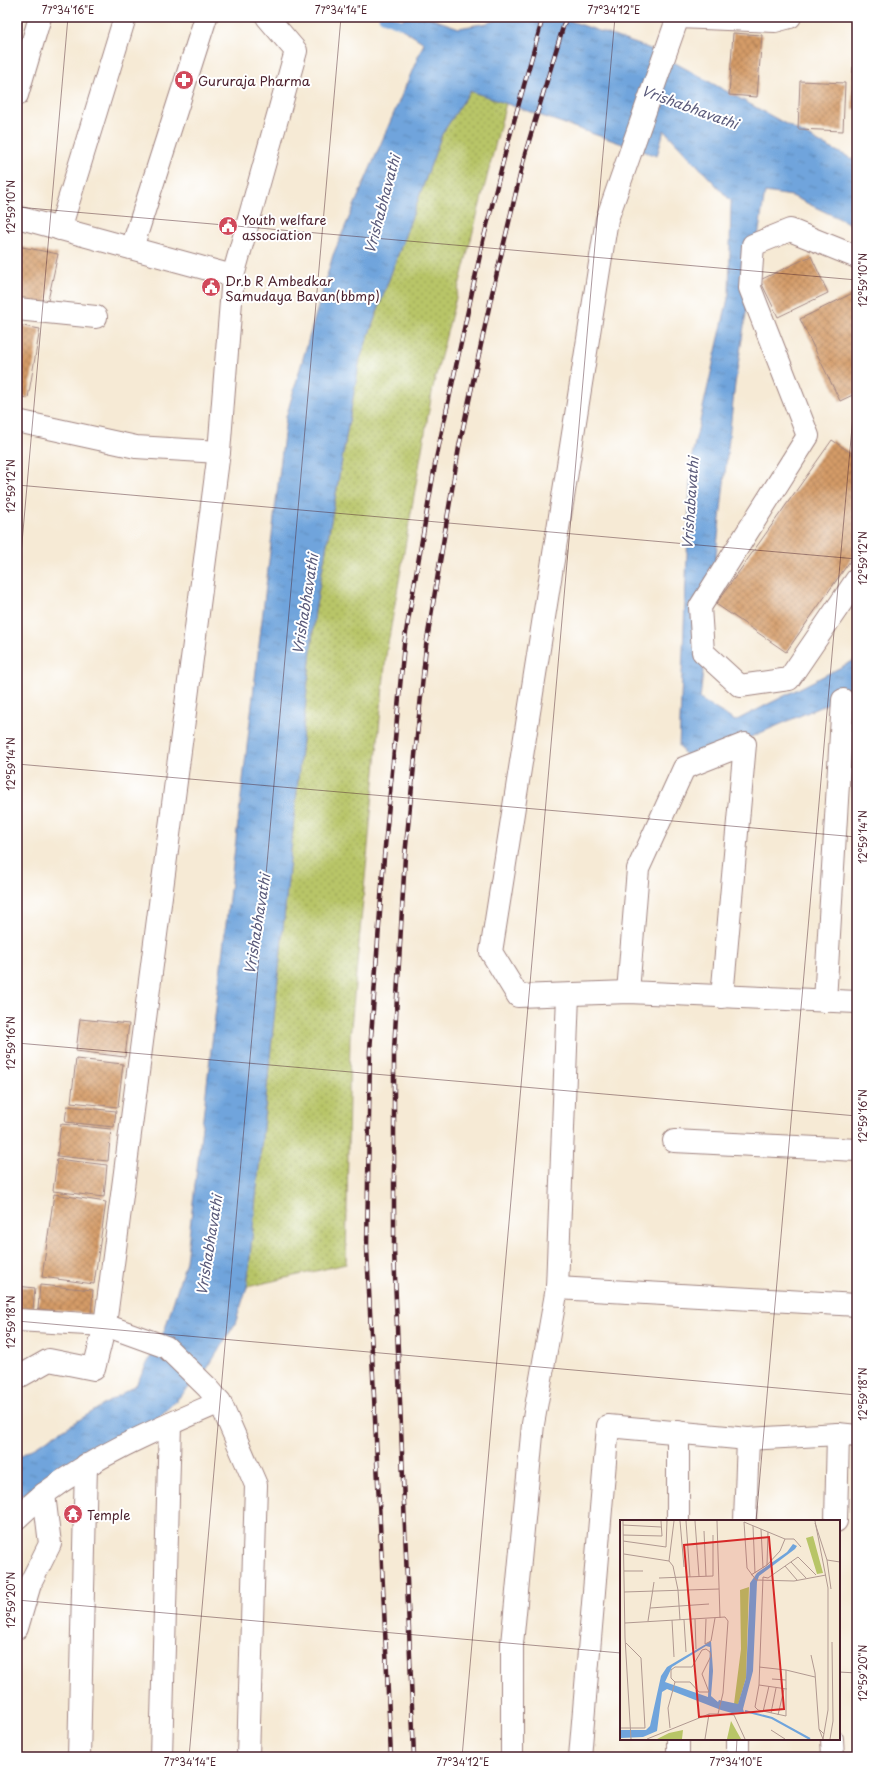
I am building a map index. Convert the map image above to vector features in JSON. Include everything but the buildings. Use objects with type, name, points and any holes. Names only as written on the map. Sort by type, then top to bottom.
[{"type":"street","points":[[17,95],[40,17]]},
{"type":"street","points":[[60,229],[125,17]]},
{"type":"street","points":[[132,248],[206,17]]},
{"type":"street","points":[[17,1378],[49,1360],[94,1368],[105,1325],[219,452],[233,276],[296,51],[267,17]]},
{"type":"street","points":[[780,18],[678,17],[607,218],[491,952],[518,996],[628,992],[857,1002]]},
{"type":"street","points":[[17,217],[233,276]]},
{"type":"street","points":[[857,257],[790,230],[753,245],[750,288],[808,436],[700,607],[703,652],[740,686],[789,679],[857,579]]},
{"type":"street","points":[[17,309],[96,317]]},
{"type":"street","points":[[17,421],[136,447],[219,452]]},
{"type":"street","points":[[825,1001],[843,700]]},
{"type":"street","points":[[628,992],[638,869],[684,768],[745,744],[722,997]]},
{"type":"street","points":[[512,1757],[512,1644],[533,1424],[557,1288],[568,995]]},
{"type":"street","points":[[674,1141],[857,1150]]},
{"type":"street","points":[[557,1288],[857,1305]]},
{"type":"street","points":[[17,1320],[105,1325],[166,1347],[214,1395],[256,1484],[248,1757]]},
{"type":"street","points":[[17,1518],[44,1494],[86,1465],[170,1424],[214,1395]]},
{"type":"street","points":[[161,1757],[170,1424]]},
{"type":"street","points":[[580,1757],[608,1426],[748,1439],[848,1435],[836,1520]]},
{"type":"street","points":[[678,1432],[678,1520]]},
{"type":"street","points":[[745,1520],[748,1439]]},
{"type":"street","points":[[78,1757],[86,1465]]},
{"type":"street","points":[[17,1628],[30,1584],[50,1544],[44,1494]]},
{"type":"street","points":[[678,1740],[678,1757]]},
{"type":"street","points":[[738,1740],[738,1757]]},
{"type":"street","points":[[832,1740],[833,1757]]},
{"type":"green space","points":[[470,91],[506,103],[433,387],[386,655],[350,1038],[346,1264],[247,1287],[315,611],[360,359],[442,134]]},
{"type":"water","points":[[404,17],[427,17],[459,28],[487,23],[505,17],[559,17],[648,48],[824,145],[857,161],[857,227],[792,196],[765,192],[735,384],[700,699],[735,721],[857,659],[857,691],[691,763],[679,746],[691,460],[729,294],[731,201],[664,130],[657,156],[470,91],[442,134],[360,359],[315,611],[247,1287],[235,1324],[205,1372],[159,1417],[17,1498],[17,1458],[136,1385],[165,1329],[186,1261],[286,417],[333,255],[424,43],[399,27]]},
{"type":"waterway","points":[[383,17],[412,28]]},
{"type":"railway","points":[[391,1757],[367,1248],[370,1051],[384,857],[404,644],[436,459],[483,241],[506,150],[543,17]]},
{"type":"railway","points":[[414,1757],[394,1250],[394,1051],[405,856],[426,646],[459,447],[491,298],[525,154],[566,17]]},
{"type":"place","name":"Gururaja Pharma","points":[[184,80]]},
{"type":"place","name":"Youth welfare association","points":[[228,226]]},
{"type":"place","name":"Dr.b R Ambedkar Samudaya Bavan(bbmp)","points":[[211,287]]},
{"type":"place","name":"Temple","points":[[73,1514]]},
{"type":"water label","name":"Vrishabhavathi","points":[[690,107]]},
{"type":"water label","name":"Vrishabhavathi","points":[[382,204]]},
{"type":"water label","name":"Vrishabavathi","points":[[690,503]]},
{"type":"water label","name":"Vrishabhavathi","points":[[305,604]]},
{"type":"water label","name":"Vrishabhavathi","points":[[257,924]]},
{"type":"water label","name":"Vrishabhavathi","points":[[209,1245]]}]
